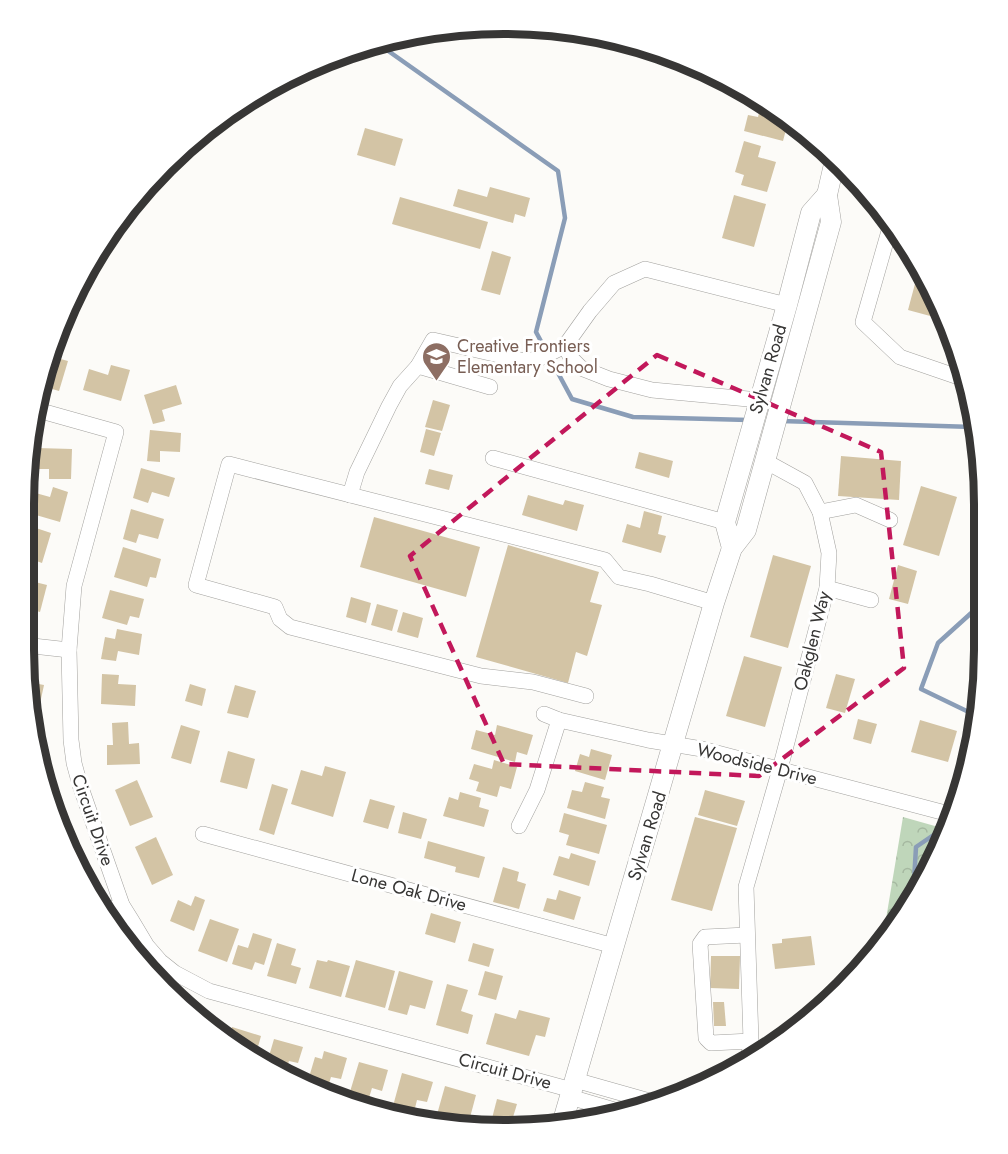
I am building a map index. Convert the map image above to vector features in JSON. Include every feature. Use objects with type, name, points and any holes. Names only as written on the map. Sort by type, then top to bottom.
[{"type":"main road","name":"Sylvan Road","points":[[565,1115],[714,603],[732,548],[746,530],[831,222],[827,195],[833,169]]},
{"type":"main road","name":"Sylvan Road","points":[[725,522],[811,213],[827,195]]},
{"type":"main road","points":[[725,522],[732,548]]},
{"type":"street","points":[[888,235],[863,322],[900,357],[956,376]]},
{"type":"street","points":[[350,495],[357,472],[389,406],[400,386],[418,366],[433,339],[525,361],[539,358],[561,348],[614,282],[645,269],[787,305]]},
{"type":"street","points":[[561,348],[580,368],[609,379],[652,390],[757,405]]},
{"type":"street","points":[[418,366],[490,387]]},
{"type":"street","name":"Circuit Drive","points":[[44,412],[116,432],[74,586],[69,650],[71,740],[80,785],[122,905],[147,946],[175,973],[209,991],[573,1089]]},
{"type":"street","points":[[493,458],[725,522]]},
{"type":"street","name":"Oakglen Way","points":[[751,1041],[746,887],[780,769],[826,588],[830,553],[820,512],[805,483],[765,460]]},
{"type":"street","points":[[586,696],[533,682],[481,676],[290,627],[280,619],[274,607],[196,585],[229,464],[605,560],[619,578],[650,584],[714,603]]},
{"type":"street","points":[[820,512],[856,505],[890,520]]},
{"type":"street","points":[[826,588],[871,600]]},
{"type":"street","points":[[34,646],[69,650]]},
{"type":"street","name":"Woodside Drive","points":[[544,714],[559,720],[647,740],[702,749],[945,813]]},
{"type":"street","points":[[519,826],[537,790],[559,720]]},
{"type":"street","name":"Lone Oak Drive","points":[[203,834],[615,946]]},
{"type":"street","points":[[112,909],[122,905]]},
{"type":"street","points":[[747,935],[705,937],[700,944],[706,1038],[711,1043],[751,1041],[750,1050]]},
{"type":"street","points":[[573,1089],[638,1100]]},
{"type":"street","points":[[573,1089],[611,1107]]},
{"type":"highlighted area","points":[[657,355],[881,452],[904,668],[759,776],[504,764],[410,556]]},
{"type":"green space","points":[[903,817],[939,827],[911,885],[885,923]]},
{"type":"building","points":[[760,110],[786,129],[783,141],[744,131],[748,115],[758,117]]},
{"type":"building","points":[[365,128],[403,139],[395,166],[357,155]]},
{"type":"building","points":[[744,141],[761,146],[758,157],[776,162],[767,192],[741,185],[744,175],[735,172]]},
{"type":"building","points":[[490,187],[530,198],[525,217],[515,214],[513,223],[453,206],[458,189],[487,197]]},
{"type":"building","points":[[734,195],[766,204],[754,247],[722,238]]},
{"type":"building","points":[[400,197],[488,222],[480,249],[392,224]]},
{"type":"building","points":[[492,251],[511,257],[500,295],[481,290]]},
{"type":"building","points":[[916,279],[935,317],[908,310]]},
{"type":"building","points":[[57,358],[68,361],[59,391],[49,388]]},
{"type":"building","points":[[111,365],[130,370],[121,401],[83,390],[89,369],[108,375]]},
{"type":"building","points":[[176,385],[182,404],[162,410],[165,421],[153,424],[144,395]]},
{"type":"building","points":[[433,400],[450,405],[442,431],[425,427]]},
{"type":"building","points":[[426,429],[441,433],[434,456],[420,452]]},
{"type":"building","points":[[150,430],[181,433],[180,452],[160,451],[160,462],[147,461]]},
{"type":"building","points":[[38,448],[72,449],[71,479],[49,479],[49,469],[37,469]]},
{"type":"building","points":[[639,452],[673,461],[669,478],[635,468]]},
{"type":"building","points":[[841,456],[901,461],[899,500],[838,496]]},
{"type":"building","points":[[141,468],[175,478],[169,497],[152,492],[148,503],[133,498]]},
{"type":"building","points":[[429,469],[453,475],[449,490],[425,484]]},
{"type":"building","points":[[921,486],[957,497],[939,556],[903,545]]},
{"type":"building","points":[[53,487],[68,492],[60,522],[34,514],[35,493],[50,497]]},
{"type":"building","points":[[528,495],[563,505],[565,500],[584,505],[577,531],[522,515]]},
{"type":"building","points":[[131,509],[164,519],[158,539],[139,534],[136,543],[123,539]]},
{"type":"building","points":[[644,511],[662,516],[658,534],[666,536],[661,553],[622,542],[627,524],[640,528]]},
{"type":"building","points":[[374,517],[480,547],[466,597],[360,567]]},
{"type":"building","points":[[36,528],[51,533],[42,563],[34,560]]},
{"type":"building","points":[[508,545],[599,572],[590,602],[602,605],[587,656],[576,652],[568,683],[476,657]]},
{"type":"building","points":[[123,547],[161,559],[156,578],[150,577],[147,587],[114,577]]},
{"type":"building","points":[[773,555],[811,566],[788,648],[750,637]]},
{"type":"building","points":[[898,565],[917,571],[908,604],[889,599]]},
{"type":"building","points":[[34,582],[47,585],[40,612],[34,610]]},
{"type":"building","points":[[110,590],[144,599],[139,618],[130,616],[127,625],[102,618]]},
{"type":"building","points":[[351,597],[371,603],[366,623],[346,617]]},
{"type":"building","points":[[377,604],[398,610],[392,631],[371,625]]},
{"type":"building","points":[[403,612],[423,618],[418,638],[397,632]]},
{"type":"building","points":[[117,629],[142,634],[139,655],[118,651],[116,661],[101,659],[105,637],[115,639]]},
{"type":"building","points":[[744,656],[782,667],[765,727],[726,716]]},
{"type":"building","points":[[102,674],[119,675],[118,684],[136,685],[135,706],[101,704]]},
{"type":"building","points":[[836,674],[855,679],[845,713],[826,708]]},
{"type":"building","points":[[36,684],[44,685],[39,708]]},
{"type":"building","points":[[190,684],[206,689],[202,706],[185,701]]},
{"type":"building","points":[[235,685],[256,691],[248,718],[227,713]]},
{"type":"building","points":[[858,719],[877,724],[871,744],[853,739]]},
{"type":"building","points":[[920,720],[957,731],[948,762],[911,752]]},
{"type":"building","points":[[128,722],[129,744],[139,743],[140,764],[107,765],[107,745],[113,745],[112,723]]},
{"type":"building","points":[[181,725],[200,731],[191,764],[171,758]]},
{"type":"building","points":[[497,725],[533,735],[527,755],[517,752],[515,762],[471,749],[476,730],[495,735]]},
{"type":"building","points":[[591,749],[612,755],[605,780],[575,771],[580,754],[589,757]]},
{"type":"building","points":[[228,751],[255,759],[247,789],[220,782]]},
{"type":"building","points":[[494,760],[517,767],[511,789],[500,786],[497,797],[476,791],[479,782],[469,779],[474,764],[492,769]]},
{"type":"building","points":[[325,766],[346,772],[333,817],[291,804],[301,770],[322,776]]},
{"type":"building","points":[[137,780],[153,817],[130,826],[115,790]]},
{"type":"building","points":[[585,782],[604,787],[601,797],[610,799],[605,819],[567,808],[572,790],[582,792]]},
{"type":"building","points":[[272,784],[288,789],[274,835],[259,830]]},
{"type":"building","points":[[705,790],[745,801],[737,826],[698,815]]},
{"type":"building","points":[[460,792],[481,798],[479,807],[489,810],[484,827],[443,816],[449,797],[458,800]]},
{"type":"building","points":[[370,799],[395,806],[388,829],[363,822]]},
{"type":"building","points":[[403,812],[427,819],[421,839],[398,833]]},
{"type":"building","points":[[564,813],[607,825],[599,854],[566,845],[569,835],[559,832]]},
{"type":"building","points":[[695,817],[737,828],[712,911],[671,900]]},
{"type":"building","points":[[156,837],[173,875],[152,885],[135,847]]},
{"type":"building","points":[[428,841],[485,857],[479,878],[455,872],[456,867],[424,858]]},
{"type":"building","points":[[571,853],[596,861],[589,886],[553,875],[559,856],[569,859]]},
{"type":"building","points":[[503,867],[519,872],[517,881],[526,884],[519,909],[493,902]]},
{"type":"building","points":[[559,890],[581,897],[574,920],[543,911],[547,898],[556,900]]},
{"type":"building","points":[[195,896],[205,900],[194,931],[170,921],[178,900],[191,906]]},
{"type":"building","points":[[431,913],[461,922],[455,943],[425,934]]},
{"type":"building","points":[[210,919],[239,929],[227,962],[198,951]]},
{"type":"building","points":[[253,933],[272,939],[264,965],[255,962],[252,970],[232,964],[238,945],[248,948]]},
{"type":"building","points":[[811,936],[815,965],[775,969],[772,944],[782,943],[782,939]]},
{"type":"building","points":[[277,943],[296,949],[291,965],[301,968],[296,984],[267,976]]},
{"type":"building","points":[[473,943],[494,949],[489,967],[468,961]]},
{"type":"building","points":[[711,956],[740,956],[739,989],[710,988]]},
{"type":"building","points":[[317,960],[327,962],[328,960],[350,966],[341,997],[309,988]]},
{"type":"building","points":[[356,960],[395,971],[385,1008],[345,997]]},
{"type":"building","points":[[399,971],[433,981],[425,1009],[410,1005],[407,1015],[388,1010]]},
{"type":"building","points":[[485,971],[503,976],[496,1000],[478,995]]},
{"type":"building","points":[[447,984],[468,990],[461,1011],[473,1015],[468,1034],[436,1025]]},
{"type":"building","points":[[713,1002],[724,1002],[726,1026],[714,1026]]},
{"type":"building","points":[[519,1010],[550,1018],[545,1037],[536,1035],[529,1056],[486,1044],[495,1013],[516,1019]]},
{"type":"building","points":[[232,1027],[261,1036],[257,1049],[243,1040],[231,1031]]},
{"type":"building","points":[[274,1039],[303,1047],[298,1063],[289,1061],[287,1066],[269,1057]]},
{"type":"building","points":[[324,1051],[347,1058],[341,1079],[331,1077],[328,1086],[309,1077],[315,1057],[322,1059]]},
{"type":"building","points":[[359,1062],[388,1070],[382,1091],[372,1088],[368,1100],[349,1094]]},
{"type":"building","points":[[402,1073],[433,1082],[427,1102],[417,1100],[414,1110],[393,1106]]},
{"type":"building","points":[[445,1086],[476,1095],[470,1118],[437,1114]]},
{"type":"building","points":[[497,1099],[517,1104],[512,1119],[492,1119]]},
{"type":"waterway","points":[[386,49],[558,171],[565,218],[536,332],[572,399],[633,417],[749,420]]},
{"type":"waterway","points":[[781,421],[966,427]]},
{"type":"waterway","points":[[969,712],[921,689],[938,643],[974,611]]},
{"type":"waterway","points":[[914,879],[916,847],[937,833]]},
{"type":"place","name":"Creative Frontiers Elementary School","points":[[436,382]]}]
